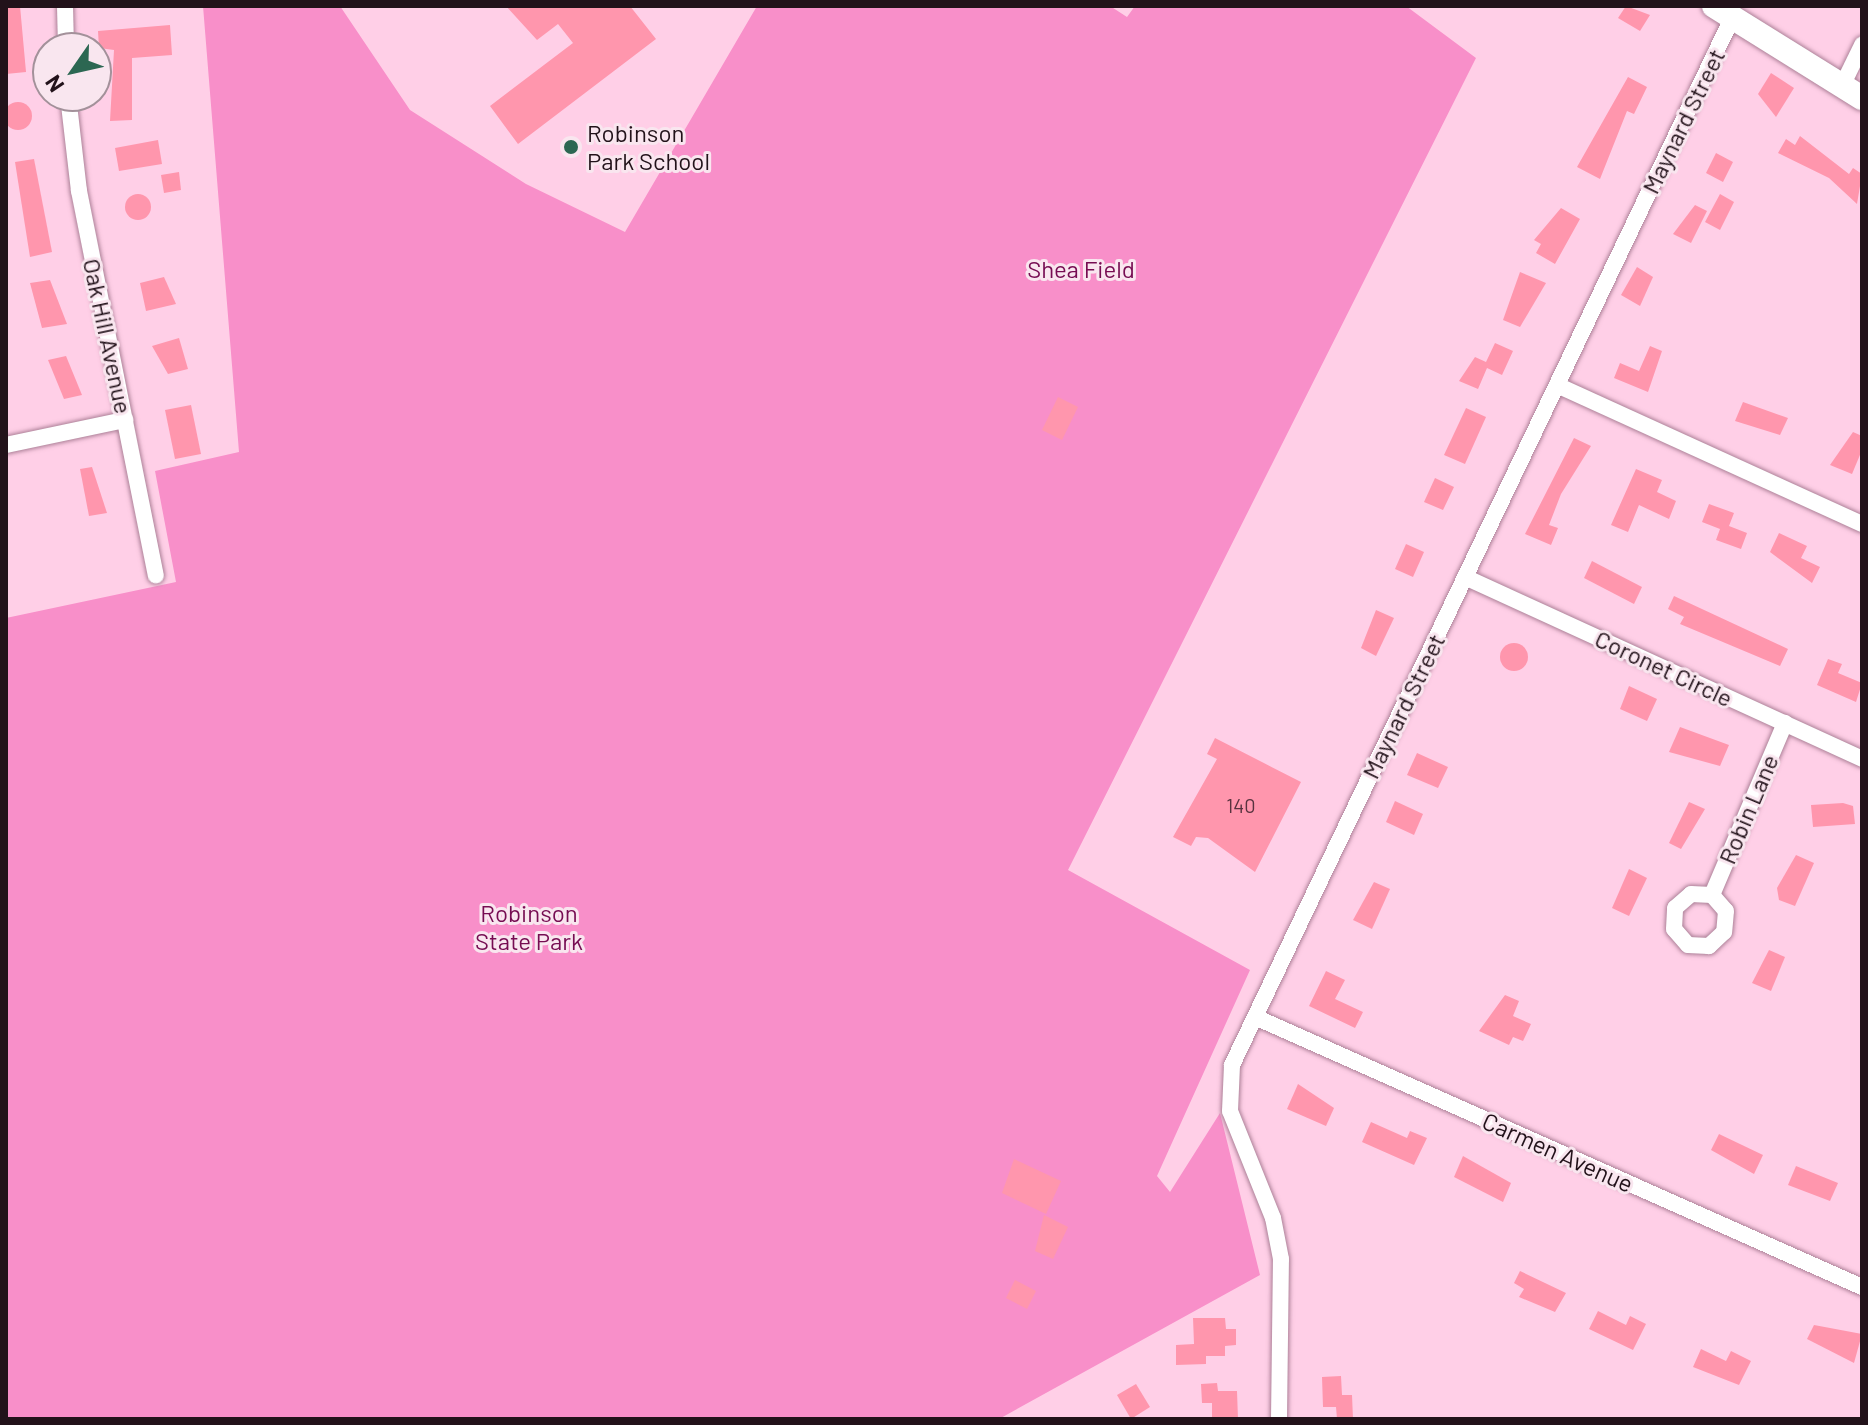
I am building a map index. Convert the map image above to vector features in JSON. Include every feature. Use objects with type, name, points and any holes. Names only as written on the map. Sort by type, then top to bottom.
[{"type":"main road","points":[[1723,12],[1852,92]]},
{"type":"street","points":[[65,6],[66,32]]},
{"type":"street","name":"Maynard Street","points":[[1279,1419],[1278,1240],[1226,1086],[1255,1017],[1557,385],[1723,12]]},
{"type":"street","points":[[1852,92],[1862,45]]},
{"type":"street","name":"Oak Hill Avenue","points":[[70,112],[79,191],[156,575]]},
{"type":"street","points":[[1557,385],[1862,524]]},
{"type":"street","points":[[6,445],[125,420]]},
{"type":"street","name":"Coronet Circle","points":[[1465,577],[1862,759]]},
{"type":"street","name":"Robin Lane","points":[[1712,895],[1785,723]]},
{"type":"street","name":"Carmen Avenue","points":[[1255,1017],[1862,1287]]},
{"type":"green space","name":"Robinson State Park","points":[[203,6],[340,6],[410,110],[526,184],[625,232],[757,6],[1110,6],[1127,17],[1135,6],[1406,6],[1476,58],[1068,870],[1250,970],[1157,1176],[1170,1192],[1220,1113],[1260,1275],[999,1419],[6,1419],[6,618],[176,582],[155,471],[239,452]]},
{"type":"building","points":[[6,6],[20,6],[26,72],[6,74]]},
{"type":"building","points":[[506,6],[630,6],[656,39],[518,144],[490,106],[573,43],[558,24],[537,40]]},
{"type":"building","points":[[1626,6],[1650,15],[1640,31],[1618,18]]},
{"type":"building","points":[[170,25],[172,55],[132,58],[132,120],[110,121],[114,50],[112,32],[98,31]]},
{"type":"building","points":[[1771,73],[1794,88],[1776,117],[1758,94]]},
{"type":"building","points":[[1628,77],[1647,87],[1634,114],[1627,111],[1600,179],[1577,167]]},
{"type":"building","points":[[18,102],[28,106],[32,116],[28,126],[18,130],[8,126],[4,116],[8,106]]},
{"type":"building","points":[[1800,136],[1849,174],[1853,168],[1862,174],[1857,204],[1829,178],[1778,153],[1786,139],[1795,145]]},
{"type":"building","points":[[158,140],[162,164],[119,171],[115,148]]},
{"type":"building","points":[[1716,153],[1733,162],[1723,182],[1706,173]]},
{"type":"building","points":[[34,159],[52,252],[30,257],[15,162]]},
{"type":"building","points":[[179,172],[181,190],[164,193],[161,175]]},
{"type":"building","points":[[138,194],[147,198],[151,207],[147,216],[138,220],[129,216],[125,207],[129,198]]},
{"type":"building","points":[[1720,194],[1734,202],[1720,230],[1705,222]]},
{"type":"building","points":[[1695,205],[1707,211],[1691,243],[1673,234]]},
{"type":"building","points":[[1561,208],[1580,219],[1555,264],[1536,253],[1541,244],[1534,240]]},
{"type":"building","points":[[1637,267],[1653,277],[1640,306],[1621,295]]},
{"type":"building","points":[[1520,272],[1546,283],[1520,327],[1503,320]]},
{"type":"building","points":[[164,277],[176,304],[146,311],[140,283]]},
{"type":"building","points":[[50,280],[67,324],[42,328],[30,283]]},
{"type":"building","points":[[179,338],[188,369],[168,374],[152,346]]},
{"type":"building","points":[[1495,343],[1513,351],[1502,375],[1487,368],[1478,389],[1459,381],[1475,357],[1486,362]]},
{"type":"building","points":[[1650,346],[1662,351],[1648,392],[1614,378],[1620,363],[1639,371]]},
{"type":"building","points":[[66,356],[82,395],[64,399],[48,360]]},
{"type":"building","points":[[1058,397],[1078,407],[1062,440],[1042,430]]},
{"type":"building","points":[[1743,402],[1788,418],[1780,435],[1735,421]]},
{"type":"building","points":[[191,405],[201,454],[175,459],[165,410]]},
{"type":"building","points":[[1466,408],[1486,417],[1465,464],[1444,455]]},
{"type":"building","points":[[1853,432],[1862,436],[1862,450],[1852,474],[1830,465]]},
{"type":"building","points":[[1574,438],[1591,446],[1561,494],[1549,525],[1558,528],[1551,545],[1525,534]]},
{"type":"building","points":[[92,467],[107,513],[89,516],[80,469]]},
{"type":"building","points":[[1636,469],[1662,480],[1657,492],[1676,501],[1669,519],[1639,505],[1628,532],[1611,525]]},
{"type":"building","points":[[1435,478],[1454,487],[1443,510],[1424,502]]},
{"type":"building","points":[[1709,504],[1734,513],[1729,526],[1747,533],[1741,549],[1716,540],[1720,529],[1702,522]]},
{"type":"building","points":[[1779,533],[1807,546],[1801,558],[1820,567],[1812,583],[1770,552]]},
{"type":"building","points":[[1406,544],[1424,552],[1413,577],[1395,569]]},
{"type":"building","points":[[1592,561],[1642,587],[1634,604],[1584,578]]},
{"type":"building","points":[[1674,596],[1788,649],[1780,666],[1680,624],[1684,617],[1668,609]]},
{"type":"building","points":[[1376,610],[1394,618],[1376,656],[1361,648]]},
{"type":"building","points":[[1514,643],[1524,647],[1528,657],[1524,667],[1514,671],[1504,667],[1500,657],[1504,647]]},
{"type":"building","points":[[1828,659],[1842,664],[1838,673],[1862,683],[1856,702],[1817,685]]},
{"type":"building","points":[[1629,686],[1657,699],[1647,721],[1620,709]]},
{"type":"building","points":[[1680,727],[1729,745],[1720,766],[1669,752]]},
{"type":"building","points":[[1215,738],[1301,782],[1255,872],[1208,838],[1196,837],[1191,846],[1173,837],[1217,759],[1207,754]]},
{"type":"building","points":[[1417,753],[1448,767],[1438,788],[1407,775]]},
{"type":"building","points":[[1395,801],[1423,814],[1414,835],[1386,822]]},
{"type":"building","points":[[1689,802],[1705,809],[1681,849],[1669,843]]},
{"type":"building","points":[[1843,803],[1853,806],[1855,824],[1813,827],[1811,805]]},
{"type":"building","points":[[1796,855],[1814,863],[1795,906],[1779,900],[1777,888]]},
{"type":"building","points":[[1629,869],[1647,878],[1629,916],[1612,908]]},
{"type":"building","points":[[1374,882],[1390,889],[1372,929],[1353,920]]},
{"type":"building","points":[[1769,950],[1785,957],[1771,991],[1752,983]]},
{"type":"building","points":[[1326,971],[1345,980],[1335,999],[1363,1012],[1355,1028],[1309,1006]]},
{"type":"building","points":[[1505,995],[1519,1001],[1513,1016],[1531,1024],[1523,1041],[1513,1037],[1509,1045],[1479,1031]]},
{"type":"building","points":[[1298,1084],[1334,1108],[1326,1126],[1287,1109]]},
{"type":"building","points":[[1371,1122],[1407,1138],[1410,1131],[1427,1138],[1414,1165],[1362,1142]]},
{"type":"building","points":[[1719,1134],[1763,1155],[1754,1174],[1711,1150]]},
{"type":"building","points":[[1463,1156],[1511,1183],[1503,1202],[1454,1177]]},
{"type":"building","points":[[1014,1159],[1061,1181],[1046,1214],[1002,1193]]},
{"type":"building","points":[[1796,1166],[1838,1183],[1830,1201],[1788,1185]]},
{"type":"building","points":[[1044,1215],[1068,1227],[1053,1259],[1035,1251]]},
{"type":"building","points":[[1520,1271],[1566,1293],[1555,1312],[1519,1297],[1524,1289],[1514,1283]]},
{"type":"building","points":[[1015,1280],[1036,1291],[1027,1309],[1006,1298]]},
{"type":"building","points":[[1598,1311],[1626,1325],[1630,1316],[1646,1324],[1633,1350],[1589,1329]]},
{"type":"building","points":[[1193,1318],[1225,1318],[1226,1329],[1236,1329],[1236,1345],[1225,1346],[1225,1356],[1206,1356],[1206,1364],[1176,1365],[1176,1345],[1194,1344]]},
{"type":"building","points":[[1814,1325],[1862,1334],[1854,1363],[1807,1339]]},
{"type":"building","points":[[1701,1349],[1726,1361],[1731,1351],[1751,1361],[1739,1385],[1693,1367]]},
{"type":"building","points":[[1341,1376],[1342,1395],[1352,1395],[1353,1419],[1337,1419],[1336,1407],[1323,1407],[1322,1377]]},
{"type":"building","points":[[1217,1383],[1218,1391],[1237,1391],[1238,1419],[1212,1419],[1212,1403],[1202,1403],[1201,1384]]},
{"type":"building","points":[[1136,1384],[1150,1407],[1131,1419],[1117,1395]]},
{"type":"place","name":"Robinson Park School","points":[[571,147]]},
{"type":"park label","name":"Shea Field","points":[[1081,269]]}]
